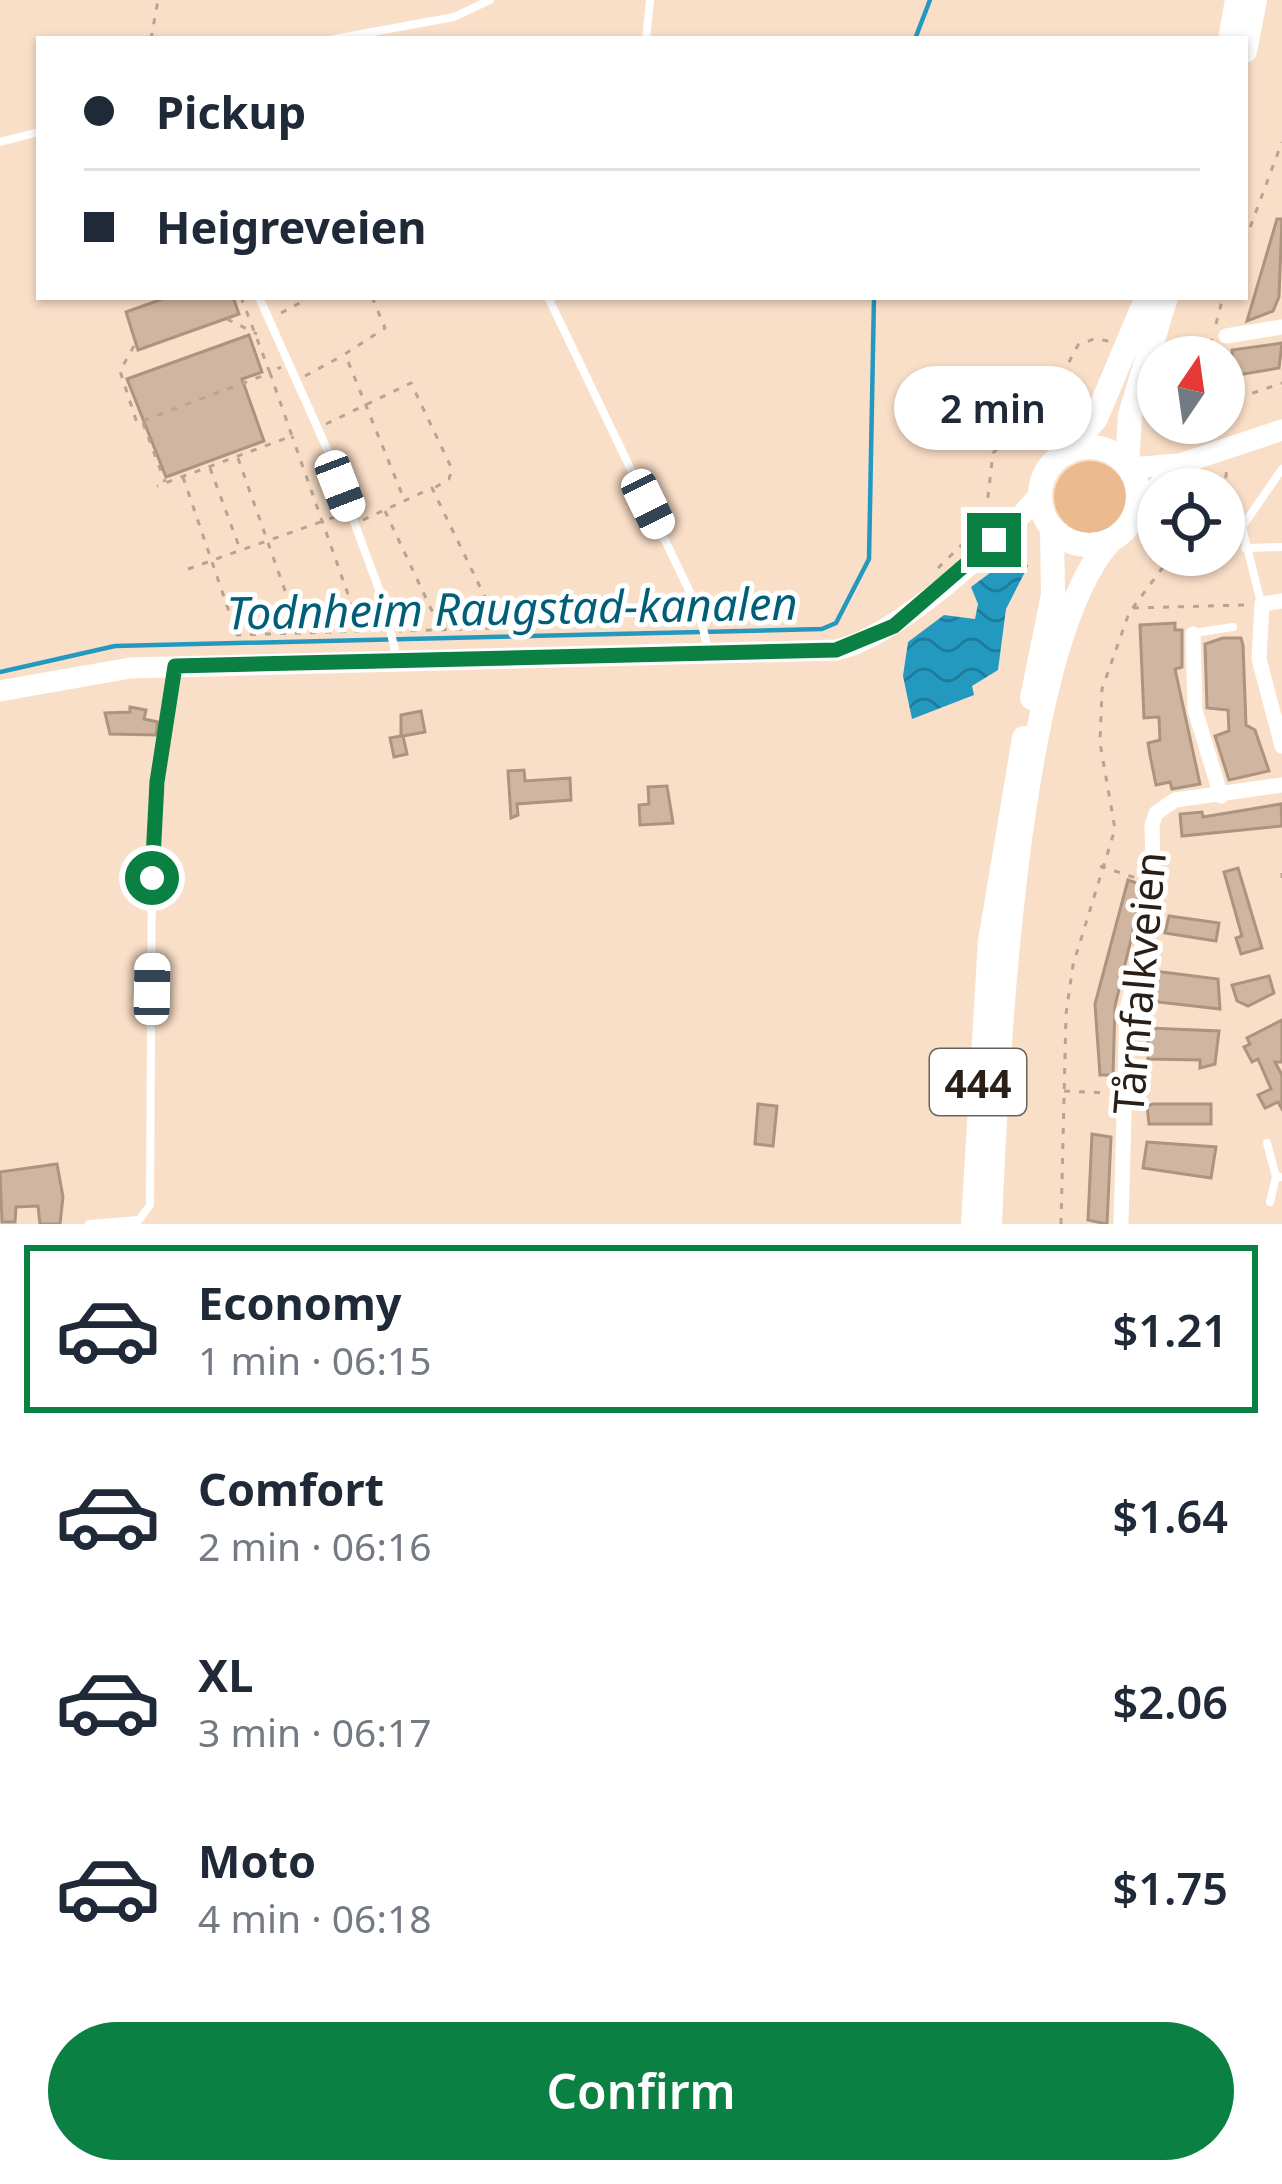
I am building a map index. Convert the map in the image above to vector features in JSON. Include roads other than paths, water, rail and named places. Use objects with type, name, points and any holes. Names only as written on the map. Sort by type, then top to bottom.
[{"type":"highway","points":[[1231,36],[1237,0]]},
{"type":"highway","points":[[1248,36],[1255,0]]},
{"type":"highway","points":[[1040,494],[1047,470],[1096,418],[1146,300]]},
{"type":"highway","points":[[1137,487],[1128,466],[1130,415],[1165,300]]},
{"type":"highway","points":[[1067,453],[1099,448],[1128,466]]},
{"type":"highway","name":"444","points":[[973,1224],[990,940],[1005,831],[1053,595],[1052,527],[1040,494]]},
{"type":"highway","name":"444","points":[[990,1224],[1000,1021],[1026,821],[1068,620],[1085,574],[1128,526],[1137,508]]},
{"type":"highway","points":[[1052,527],[1073,542],[1111,540]]},
{"type":"main road","points":[[1128,466],[1180,464],[1282,430]]},
{"type":"main road","points":[[1176,468],[1180,464]]},
{"type":"main road","points":[[0,691],[113,670],[175,666],[706,638],[820,651],[864,643],[910,614],[1040,494]]},
{"type":"main road","points":[[994,540],[1025,527],[1052,527]]},
{"type":"street","points":[[1226,336],[1282,327]]},
{"type":"street","points":[[1267,603],[1258,658],[1274,688],[1282,746]]},
{"type":"street","points":[[1192,634],[1195,710],[1221,796]]},
{"type":"street","name":"Tårnfalkveien","points":[[1120,1224],[1127,1009],[1156,882],[1156,813],[1175,800],[1282,785]]},
{"type":"lane","points":[[350,36],[454,17],[490,0]]},
{"type":"lane","points":[[646,36],[650,0]]},
{"type":"lane","points":[[0,142],[36,133]]},
{"type":"lane","points":[[260,300],[319,428],[392,631],[396,654]]},
{"type":"lane","points":[[549,300],[706,638]]},
{"type":"lane","points":[[1267,603],[1245,548],[1246,515],[1282,469]]},
{"type":"lane","points":[[1245,548],[1282,547]]},
{"type":"lane","points":[[1192,634],[1234,628]]},
{"type":"lane","points":[[89,1224],[139,1220],[150,1205],[152,853],[175,666]]},
{"type":"lane","points":[[1267,1143],[1279,1177],[1270,1202]]},
{"type":"water","points":[[1017,553],[1028,566],[1006,609],[998,670],[972,686],[974,695],[912,719],[903,676],[908,642],[944,615],[975,619],[978,604],[971,587]]},
{"type":"waterway","name":"Todnheim Raugstad-kanalen","points":[[916,36],[930,0]]},
{"type":"waterway","name":"Todnheim Raugstad-kanalen","points":[[0,672],[115,646],[822,629],[836,623],[869,559],[874,300]]}]
